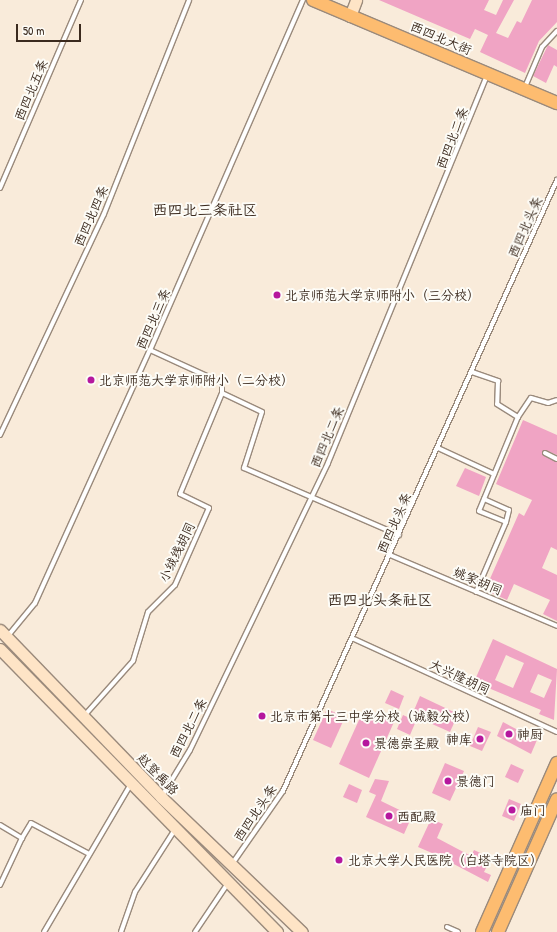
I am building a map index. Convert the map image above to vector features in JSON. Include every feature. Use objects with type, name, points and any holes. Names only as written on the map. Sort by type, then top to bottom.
[{"type":"main road","name":"西四北大街","points":[[313,0],[557,103]]},
{"type":"main road","points":[[350,16],[356,0]]},
{"type":"main road","name":"赵登禹路","points":[[3,634],[161,797],[302,932]]},
{"type":"main road","name":"赵登禹路","points":[[0,649],[131,783],[174,831],[228,882],[273,931]]},
{"type":"main road","points":[[482,932],[557,763]]},
{"type":"main road","points":[[498,932],[557,800]]},
{"type":"lane","name":"西四北五条","points":[[0,188],[81,0]]},
{"type":"lane","name":"西四北四条","points":[[0,435],[104,214],[189,0]]},
{"type":"lane","name":"西四北三条","points":[[3,634],[35,603],[150,350],[304,0]]},
{"type":"lane","points":[[524,90],[542,47],[557,31]]},
{"type":"lane","name":"西四北二条","points":[[161,797],[190,750],[311,498],[488,74]]},
{"type":"lane","name":"西四北头条","points":[[232,864],[283,792],[354,639],[557,180]]},
{"type":"lane","points":[[150,350],[222,383],[222,393],[262,412],[244,468],[399,535]]},
{"type":"lane","points":[[472,372],[498,381],[497,404],[518,417]]},
{"type":"lane","name":"小绒线胡同","points":[[83,717],[134,661],[148,612],[175,584],[209,508],[180,494],[222,393]]},
{"type":"lane","points":[[506,522],[479,511],[494,474],[518,417],[531,398],[548,403],[557,400]]},
{"type":"lane","points":[[438,448],[494,474]]},
{"type":"lane","points":[[545,453],[557,459]]},
{"type":"lane","points":[[476,592],[506,522],[509,510],[484,499]]},
{"type":"lane","name":"姚家胡同","points":[[390,556],[557,626]]},
{"type":"lane","name":"大兴隆胡同","points":[[354,639],[557,732]]},
{"type":"lane","points":[[44,932],[131,783]]},
{"type":"lane","points":[[0,885],[22,838],[31,823],[89,854]]},
{"type":"lane","points":[[0,825],[22,838]]},
{"type":"lane","points":[[121,932],[135,892],[174,831]]},
{"type":"lane","points":[[194,932],[228,882]]},
{"type":"lane","points":[[447,927],[458,932]]},
{"type":"building","points":[[379,0],[489,0],[484,10],[496,15],[503,0],[514,0],[496,33],[508,38],[517,21],[521,23],[532,0],[557,0],[557,22],[539,41],[525,73],[480,52],[488,35],[475,29],[470,39]]},
{"type":"building","points":[[548,45],[557,50],[557,67],[554,65],[546,83],[533,76]]},
{"type":"building","points":[[523,420],[557,435],[557,455],[545,450],[542,453],[557,462],[557,550],[551,547],[542,568],[557,575],[557,621],[543,614],[550,600],[514,584],[507,600],[485,590],[519,513],[524,516],[532,500],[496,484]]},
{"type":"building","points":[[465,468],[486,477],[479,496],[456,486]]},
{"type":"building","points":[[493,639],[557,669],[554,720],[539,714],[541,710],[474,682]],"holes":[[[506,655],[524,663],[513,688],[495,680]],[[538,674],[552,680],[544,698],[530,692]]]},
{"type":"building","points":[[391,690],[404,696],[399,709],[385,703]]},
{"type":"building","points":[[420,696],[458,714],[450,732],[412,715]]},
{"type":"building","points":[[327,709],[345,717],[331,748],[313,740]]},
{"type":"building","name":"景德崇圣殿","points":[[364,709],[394,722],[369,778],[339,764]]},
{"type":"building","points":[[403,715],[416,721],[410,735],[397,729]]},
{"type":"building","points":[[503,722],[537,740],[531,754],[497,736]]},
{"type":"building","name":"神库","points":[[478,727],[491,732],[482,751],[470,746]]},
{"type":"building","name":"景德门","points":[[445,763],[464,771],[450,801],[432,793]]},
{"type":"building","points":[[511,764],[524,770],[518,783],[505,777]]},
{"type":"building","name":"西配殿","points":[[375,779],[389,781],[381,801],[412,816],[404,834],[366,817],[376,795],[369,792]]},
{"type":"building","points":[[349,784],[362,790],[357,803],[343,797]]},
{"type":"building","name":"庙门","points":[[509,799],[521,804],[514,821],[502,816]]},
{"type":"building","points":[[431,819],[443,824],[437,838],[471,856],[474,850],[491,858],[484,872],[491,875],[488,882],[446,860],[445,863],[430,856],[432,853],[418,847]]},
{"type":"place","name":"北京师范大学京师附小（三分校）","points":[[277,295]]},
{"type":"place","name":"北京师范大学京师附小（二分校）","points":[[91,380]]},
{"type":"place","name":"北京市第十三中学分校（诚毅分校）","points":[[262,716]]},
{"type":"place","name":"神厨","points":[[509,734]]},
{"type":"place","name":"神库","points":[[480,739]]},
{"type":"place","name":"景德崇圣殿","points":[[366,743]]},
{"type":"place","name":"景德门","points":[[448,781]]},
{"type":"place","name":"庙门","points":[[512,810]]},
{"type":"place","name":"西配殿","points":[[389,816]]},
{"type":"place","name":"北京大学人民医院（白塔寺院区）","points":[[339,860]]},
{"type":"district","name":"西四北三条社区","points":[[205,210]]},
{"type":"district","name":"西四北头条社区","points":[[380,600]]}]
